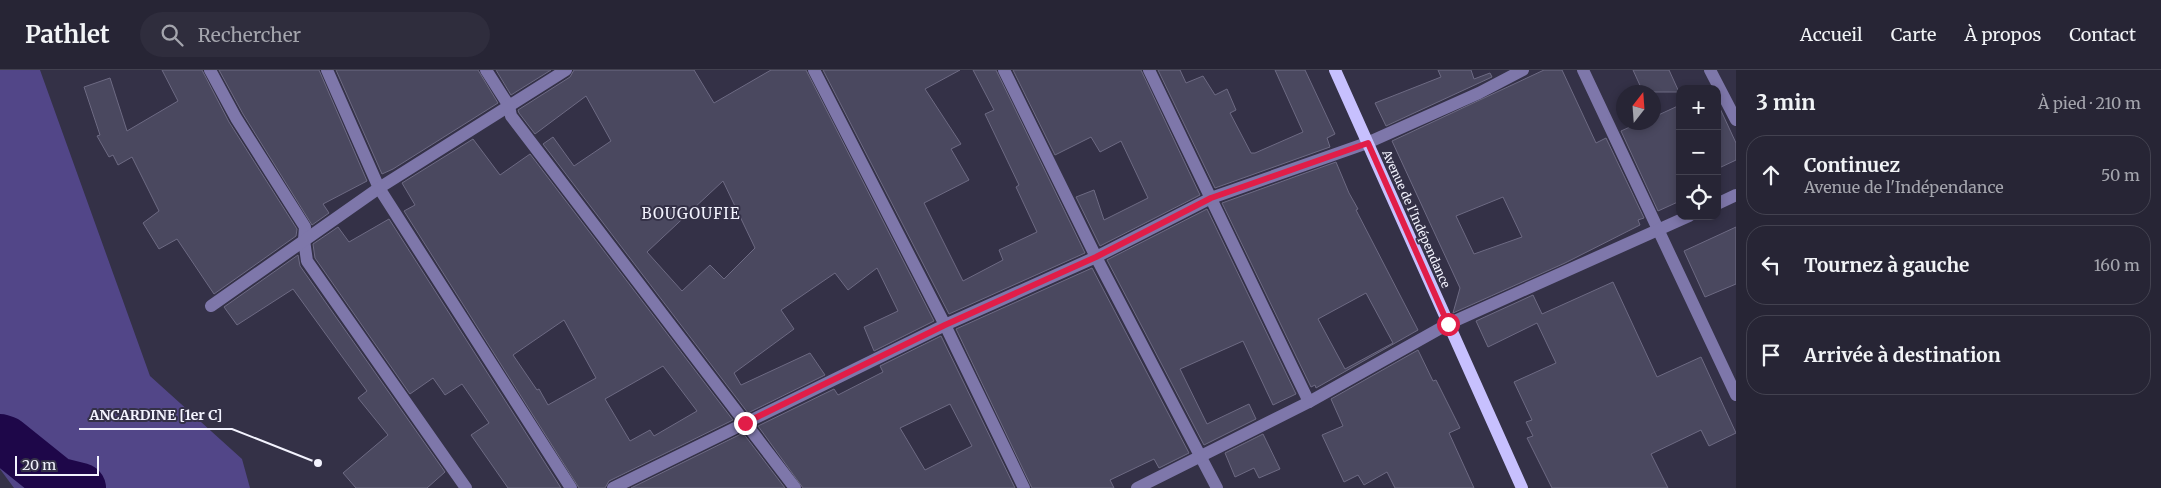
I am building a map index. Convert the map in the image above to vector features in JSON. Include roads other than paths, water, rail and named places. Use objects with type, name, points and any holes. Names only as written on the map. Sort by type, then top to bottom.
[{"type":"main road","name":"Avenue de l'Indépendance","points":[[1335,70],[1522,488]]},
{"type":"street","points":[[210,70],[236,118],[305,227],[304,240],[307,261],[466,488]]},
{"type":"street","points":[[327,70],[379,188],[571,488]]},
{"type":"street","points":[[486,70],[510,106],[511,116],[795,488]]},
{"type":"street","points":[[211,306],[379,188],[566,70]]},
{"type":"street","points":[[814,70],[945,325],[1024,488]]},
{"type":"street","points":[[1004,70],[1096,257],[1217,488]]},
{"type":"street","points":[[1148,70],[1309,402]]},
{"type":"street","points":[[613,488],[945,325],[1096,257],[1211,198],[1368,143],[1479,93],[1522,70]]},
{"type":"street","points":[[1583,70],[1736,396]]},
{"type":"street","points":[[1710,70],[1736,120]]},
{"type":"street","points":[[1721,202],[1736,195]]},
{"type":"street","points":[[1137,488],[1309,402],[1448,324],[1680,220]]},
{"type":"waterway","points":[[0,439],[6,441],[57,482],[81,488]]},
{"type":"place","name":"ANCARDINE [1er C]","points":[[318,463]]},
{"type":"district","name":"BOUGOUFIE","points":[[691,214]]}]
